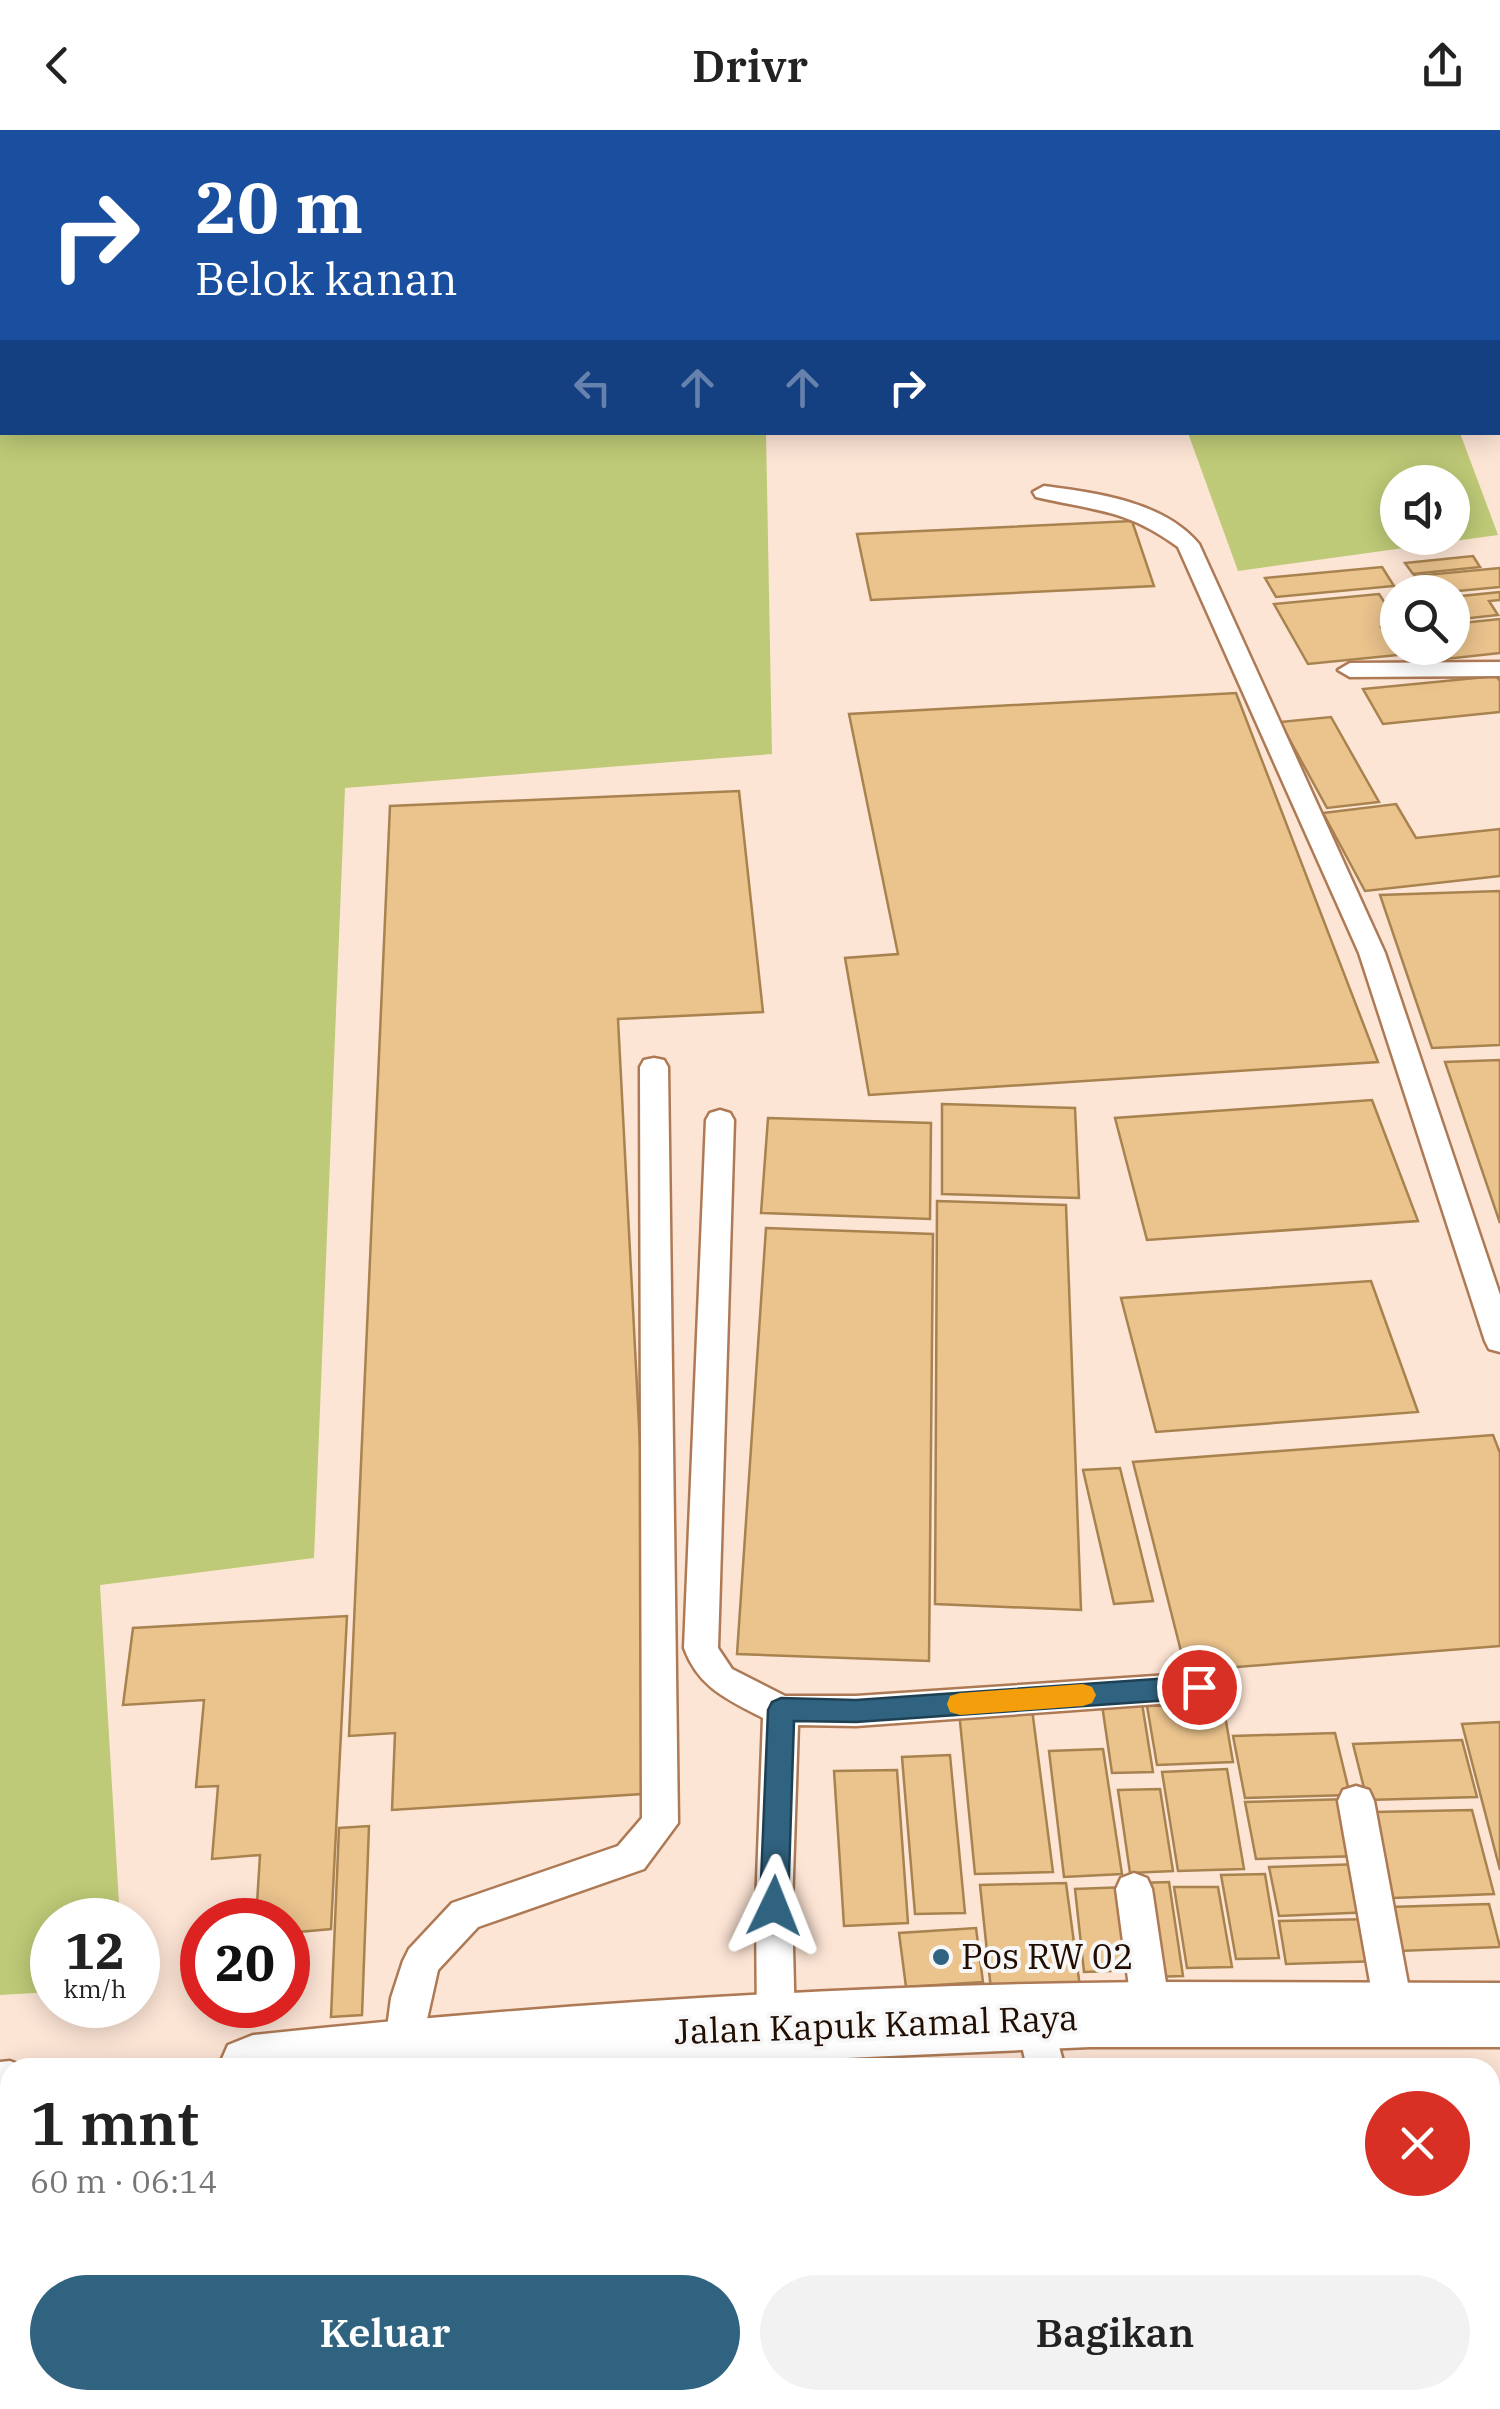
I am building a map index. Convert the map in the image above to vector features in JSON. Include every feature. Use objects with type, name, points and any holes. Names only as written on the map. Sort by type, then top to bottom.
[{"type":"main road","name":"Jalan Kapuk Kamal Raya","points":[[341,2058],[403,2051],[615,2052],[776,2027],[1040,2042],[1152,2017],[1500,2016]]},
{"type":"lane","points":[[1044,492],[1106,500],[1156,519],[1188,544],[1372,954],[1500,1342]]},
{"type":"lane","points":[[1350,670],[1500,669]]},
{"type":"lane","points":[[403,2051],[410,1998],[422,1961],[465,1915],[631,1858],[660,1823],[654,1066]]},
{"type":"lane","points":[[720,1120],[701,1648],[707,1664],[720,1679],[781,1710],[856,1711],[1199,1687]]},
{"type":"lane","points":[[776,2027],[774,1906],[781,1710]]},
{"type":"lane","points":[[1356,1801],[1395,2016]]},
{"type":"lane","points":[[1134,1890],[1152,2017]]},
{"type":"green space","points":[[0,435],[766,435],[772,754],[345,788],[314,1558],[100,1585],[119,1898],[30,1898],[30,1993],[0,1995]]},
{"type":"green space","points":[[1189,435],[1461,435],[1498,535],[1470,539],[1470,465],[1380,465],[1380,551],[1238,571]]},
{"type":"building","points":[[1132,521],[1154,586],[871,600],[857,534]]},
{"type":"building","points":[[1473,556],[1480,567],[1413,574],[1405,563]]},
{"type":"building","points":[[1382,567],[1387,575],[1380,575],[1380,587],[1276,597],[1265,578]]},
{"type":"building","points":[[1500,568],[1500,587],[1470,590],[1470,575],[1426,575]]},
{"type":"building","points":[[1500,592],[1500,600],[1489,601],[1498,615],[1470,618],[1470,595]]},
{"type":"building","points":[[1379,594],[1380,657],[1308,664],[1274,604]]},
{"type":"building","points":[[1500,619],[1500,653],[1470,656],[1470,622]]},
{"type":"building","points":[[1496,676],[1500,681],[1500,712],[1383,724],[1363,689]]},
{"type":"building","points":[[1236,693],[1378,1062],[869,1095],[845,958],[898,954],[849,714]]},
{"type":"building","points":[[1331,717],[1379,802],[1327,808],[1280,722]]},
{"type":"building","points":[[739,791],[763,1012],[618,1019],[658,1793],[392,1810],[395,1733],[349,1736],[390,806]]},
{"type":"building","points":[[1396,804],[1416,838],[1500,829],[1500,876],[1365,891],[1323,813]]},
{"type":"building","points":[[1500,891],[1500,1045],[1432,1048],[1380,895]]},
{"type":"building","points":[[1500,1060],[1500,1223],[1445,1062]]},
{"type":"building","points":[[1372,1100],[1418,1221],[1147,1240],[1115,1118]]},
{"type":"building","points":[[942,1104],[1075,1108],[1079,1198],[942,1194]]},
{"type":"building","points":[[768,1118],[931,1123],[930,1219],[761,1213]]},
{"type":"building","points":[[937,1201],[1066,1205],[1081,1610],[935,1604]]},
{"type":"building","points":[[766,1228],[933,1234],[929,1661],[737,1654]]},
{"type":"building","points":[[1371,1281],[1418,1412],[1156,1432],[1121,1298]]},
{"type":"building","points":[[1493,1435],[1500,1453],[1500,1646],[1186,1671],[1133,1462]]},
{"type":"building","points":[[1120,1468],[1153,1601],[1114,1604],[1083,1470]]},
{"type":"building","points":[[347,1616],[331,1929],[310,1931],[310,1898],[257,1898],[260,1855],[212,1859],[218,1786],[196,1787],[204,1700],[123,1705],[133,1628]]},
{"type":"building","points":[[1141,1697],[1153,1772],[1112,1773],[1101,1698]]},
{"type":"building","points":[[1223,1704],[1233,1762],[1157,1765],[1147,1706]]},
{"type":"building","points":[[1032,1709],[1053,1872],[975,1874],[959,1711]]},
{"type":"building","points":[[1500,1722],[1500,1870],[1462,1724]]},
{"type":"building","points":[[1335,1733],[1350,1795],[1245,1798],[1233,1736]]},
{"type":"building","points":[[1462,1740],[1477,1797],[1367,1800],[1353,1744]]},
{"type":"building","points":[[1103,1749],[1122,1874],[1064,1877],[1049,1751]]},
{"type":"building","points":[[950,1755],[965,1913],[915,1914],[902,1757]]},
{"type":"building","points":[[1227,1769],[1244,1869],[1178,1871],[1162,1772]]},
{"type":"building","points":[[897,1770],[908,1923],[844,1926],[834,1771]]},
{"type":"building","points":[[1160,1789],[1173,1871],[1130,1873],[1118,1790]]},
{"type":"building","points":[[1349,1799],[1361,1856],[1256,1859],[1245,1802]]},
{"type":"building","points":[[1472,1810],[1494,1894],[1393,1898],[1374,1812]]},
{"type":"building","points":[[369,1826],[362,2015],[331,2017],[339,1828]]},
{"type":"building","points":[[1362,1864],[1372,1912],[1279,1916],[1269,1867]]},
{"type":"building","points":[[1265,1874],[1279,1958],[1236,1959],[1221,1875]]},
{"type":"building","points":[[1169,1882],[1183,1976],[1152,1977],[1138,1883]]},
{"type":"building","points":[[1066,1883],[1080,1987],[991,1990],[980,1885]]},
{"type":"building","points":[[1127,1887],[1140,1970],[1084,1972],[1075,1889]]},
{"type":"building","points":[[1174,1887],[1218,1887],[1232,1967],[1187,1968]]},
{"type":"building","points":[[1489,1904],[1500,1947],[1399,1951],[1389,1907]]},
{"type":"building","points":[[1372,1919],[1381,1961],[1286,1964],[1279,1921]]},
{"type":"building","name":"Pos RW 02","points":[[976,1928],[983,1982],[906,1987],[899,1933]]},
{"type":"slow traffic","points":[[960,1704],[1083,1695]]},
{"type":"place","name":"Pos RW 02","points":[[941,1957]]},
{"type":"route","points":[[774,1906],[781,1710],[856,1711],[1199,1687]]}]
